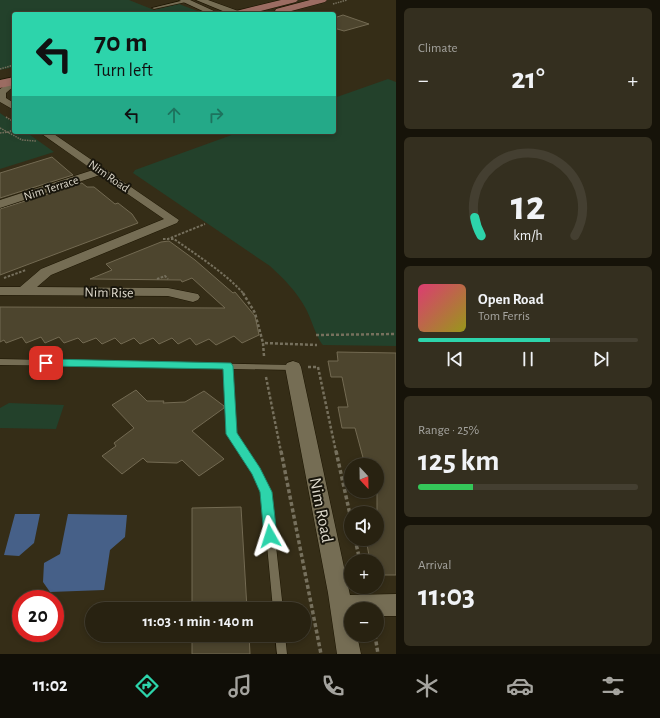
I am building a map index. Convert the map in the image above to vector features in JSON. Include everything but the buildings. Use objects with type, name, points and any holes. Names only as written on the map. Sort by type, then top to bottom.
[{"type":"main road","points":[[244,12],[293,0]]},
{"type":"main road","points":[[277,12],[322,0]]},
{"type":"main road","points":[[0,74],[12,71]]},
{"type":"main road","points":[[0,84],[12,81]]},
{"type":"street","points":[[184,0],[220,11],[252,10]]},
{"type":"street","points":[[200,0],[220,11]]},
{"type":"street","points":[[12,83],[1,93],[1,99],[12,106]]},
{"type":"street","name":"Nim Road","points":[[42,136],[102,171],[173,220],[154,228]]},
{"type":"street","name":"Nim Terrace","points":[[0,204],[102,171]]},
{"type":"street","points":[[24,291],[46,272],[154,228]]},
{"type":"street","name":"Nim Rise","points":[[0,291],[168,292],[193,297]]},
{"type":"street","name":"Nim Road","points":[[294,367],[349,654]]},
{"type":"street","points":[[341,606],[396,605]]},
{"type":"lane","points":[[154,8],[184,0]]},
{"type":"lane","points":[[0,362],[294,367]]},
{"type":"lane","points":[[228,366],[231,434],[256,471],[266,492],[277,602]]},
{"type":"lane","points":[[281,642],[282,654]]},
{"type":"path","points":[[0,69],[12,66]]},
{"type":"path","points":[[0,128],[12,134]]},
{"type":"path","points":[[0,133],[12,130]]},
{"type":"path","points":[[12,134],[22,140],[42,136]]},
{"type":"path","points":[[154,228],[168,239],[174,239],[228,279],[246,297],[257,319],[263,343],[264,366],[321,654]]},
{"type":"path","points":[[316,335],[396,334]]},
{"type":"path","points":[[263,343],[318,345]]},
{"type":"path","points":[[294,367],[318,367],[348,506]]},
{"type":"path","points":[[376,642],[378,654]]},
{"type":"green space","points":[[0,0],[129,0],[154,10],[179,4],[200,12],[12,12],[12,67],[0,70]]},
{"type":"green space","points":[[388,79],[396,82],[396,346],[323,345],[299,297],[270,266],[133,173],[135,170],[234,134],[336,134],[336,97]]},
{"type":"green space","points":[[0,113],[12,122],[12,134],[29,134],[54,152],[0,169]]},
{"type":"green space","points":[[9,403],[64,405],[56,429],[0,428],[0,408]]},
{"type":"water","points":[[15,514],[40,514],[34,543],[19,556],[4,555]]},
{"type":"water","points":[[68,514],[127,515],[125,537],[110,550],[104,590],[64,591],[64,590],[49,590],[43,582],[44,563],[60,554]]},
{"type":"route","points":[[46,363],[228,366],[231,434],[256,471],[266,492],[270,536]]}]
